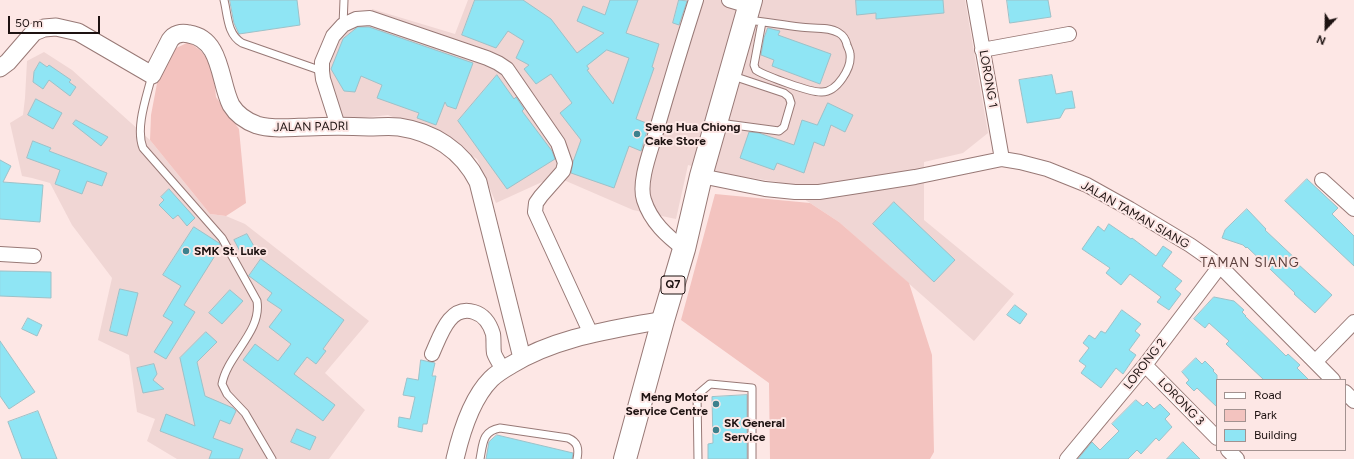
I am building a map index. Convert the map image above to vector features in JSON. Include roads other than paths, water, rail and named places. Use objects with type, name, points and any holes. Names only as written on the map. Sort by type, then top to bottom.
[{"type":"main road","name":"Q7","points":[[625,459],[684,249],[701,176],[747,9]]},
{"type":"street","points":[[684,249],[659,228],[643,200],[642,186],[675,66],[696,0]]},
{"type":"street","name":"LORONG 1","points":[[974,0],[1002,159]]},
{"type":"street","points":[[338,126],[322,71],[322,62],[333,36],[343,25],[356,19],[370,18],[498,62],[507,70],[558,143],[565,163],[563,171],[536,203],[535,212],[591,334]]},
{"type":"street","points":[[0,68],[8,62],[34,32],[44,28],[56,27],[78,32],[152,75]]},
{"type":"street","name":"JALAN PADRI","points":[[152,75],[173,35],[183,33],[190,34],[205,41],[215,54],[226,92],[232,106],[239,115],[247,121],[266,127],[398,127],[434,138],[456,152],[468,166],[478,182],[522,358]]},
{"type":"street","points":[[982,50],[1069,34]]},
{"type":"street","name":"JALAN TAMAN SIANG","points":[[701,176],[765,189],[796,192],[820,192],[915,177],[1002,159],[1047,169],[1087,185],[1130,209],[1190,245],[1220,266],[1332,379]]},
{"type":"street","points":[[1322,180],[1354,209]]},
{"type":"street","points":[[0,254],[34,256]]},
{"type":"street","name":"LORONG 2","points":[[1067,459],[1145,365],[1220,266]]},
{"type":"street","points":[[432,354],[449,320],[459,312],[472,311],[482,316],[488,324],[493,335],[494,353],[503,369]]},
{"type":"street","points":[[455,459],[460,436],[469,414],[482,390],[491,378],[503,369],[536,351],[591,334],[663,320]]},
{"type":"street","points":[[1315,362],[1354,322]]},
{"type":"street","name":"LORONG 3","points":[[1145,365],[1216,437]]},
{"type":"street","points":[[1346,393],[1354,401]]},
{"type":"lane","points":[[224,0],[231,33],[236,39],[242,43],[322,71]]},
{"type":"lane","points":[[343,25],[344,0]]},
{"type":"lane","points":[[747,9],[802,27],[824,28],[839,32],[845,38],[850,54],[845,74],[838,84],[822,93],[804,89],[756,70],[754,65],[747,9]]},
{"type":"lane","points":[[152,75],[141,121],[140,141],[143,148],[222,238],[257,301],[258,310],[256,317],[250,331],[226,371],[222,384],[227,394],[246,413],[272,459]]},
{"type":"lane","points":[[716,122],[779,131],[784,127],[791,103],[789,96],[730,75]]},
{"type":"lane","points":[[698,459],[697,394],[710,384],[752,388],[752,459]]},
{"type":"lane","points":[[480,459],[483,440],[493,429],[500,428],[573,440],[577,444],[578,448],[577,459]]},
{"type":"place","name":"Seng Hua Chiong Cake Store","points":[[637,134]]},
{"type":"place","name":"SMK St. Luke","points":[[186,251]]},
{"type":"place","name":"Meng Motor Service Centre","points":[[716,404]]},
{"type":"place","name":"SK General Service","points":[[716,430]]},
{"type":"district","name":"TAMAN SIANG","points":[[1250,263]]}]
